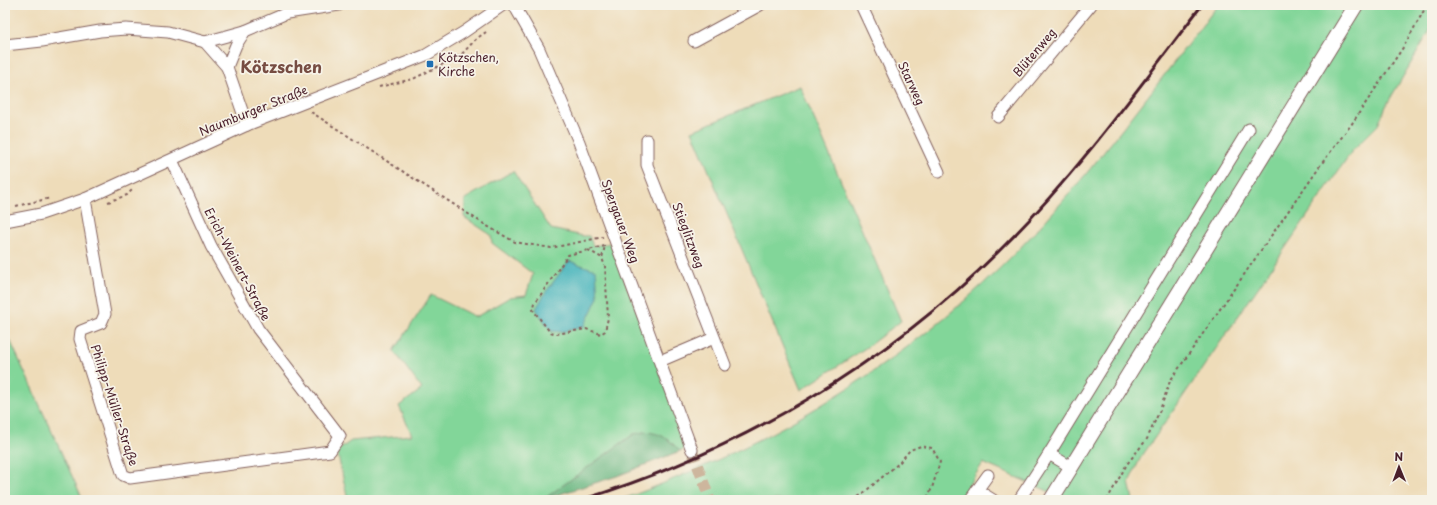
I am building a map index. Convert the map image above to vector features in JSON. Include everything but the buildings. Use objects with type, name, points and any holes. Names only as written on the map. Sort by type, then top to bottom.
[{"type":"main road","points":[[1051,500],[1356,5]]},
{"type":"street","points":[[5,45],[42,41],[100,31],[126,29],[168,32],[205,42],[245,31],[287,13],[339,5]]},
{"type":"street","name":"Naumburger Straße","points":[[5,221],[41,214],[85,199],[247,125],[426,55],[464,32],[503,5]]},
{"type":"street","name":"Spergauer Weg","points":[[514,5],[539,49],[579,142],[611,241],[660,362],[692,450]]},
{"type":"street","points":[[694,41],[760,5]]},
{"type":"street","name":"Starweg","points":[[861,5],[939,172]]},
{"type":"street","name":"Blütenweg","points":[[998,116],[1091,5]]},
{"type":"street","points":[[227,67],[236,45],[245,31]]},
{"type":"street","points":[[205,42],[227,67],[247,125]]},
{"type":"street","points":[[1019,500],[1049,454],[1248,129]]},
{"type":"street","name":"Stieglitzweg","points":[[647,140],[647,165],[725,365]]},
{"type":"street","name":"Erich-Weinert-Straße","points":[[172,160],[211,246],[258,329],[340,436],[330,451]]},
{"type":"street","name":"Philipp-Müller-Straße","points":[[85,199],[105,314],[101,323],[81,331],[80,339],[123,475],[130,478],[330,451]]},
{"type":"street","points":[[660,362],[714,338]]},
{"type":"street","points":[[1049,454],[1071,467]]},
{"type":"street","points":[[970,500],[988,475]]},
{"type":"street","points":[[977,490],[993,500]]},
{"type":"path","points":[[1107,500],[1127,464],[1147,439],[1160,410],[1170,381],[1319,167],[1351,125],[1404,46],[1427,5]]},
{"type":"path","points":[[306,102],[311,113],[487,226],[515,242],[551,248],[611,241]]},
{"type":"path","points":[[588,250],[602,258],[605,266],[608,318],[605,331],[601,334],[586,329],[557,334],[550,332],[533,310],[534,303],[568,255],[588,250],[611,241]]},
{"type":"path","points":[[602,258],[611,241]]},
{"type":"path","points":[[853,500],[899,463],[910,450],[921,446],[932,448],[940,462],[932,488],[926,500]]},
{"type":"green space","points":[[1218,5],[1432,5],[1432,27],[1387,104],[1378,125],[1352,151],[1140,459],[1129,482],[1133,500],[1069,500],[983,463],[959,500],[619,500],[722,458],[765,437],[807,413],[849,388],[889,361],[965,301],[1030,238],[1058,207],[1140,107]]},
{"type":"green space","points":[[800,86],[901,321],[867,347],[801,390],[692,131]]},
{"type":"green space","points":[[513,171],[551,229],[589,236],[593,246],[610,243],[643,326],[687,448],[680,451],[667,438],[634,434],[544,499],[540,500],[348,500],[337,451],[351,441],[412,435],[399,406],[422,389],[394,351],[431,295],[476,317],[510,297],[526,295],[533,274],[492,243],[491,235],[464,217],[465,199]]},
{"type":"green space","points":[[10,340],[83,500],[5,500],[5,342]]},
{"type":"green space","points":[[645,432],[665,437],[680,451],[617,476],[544,499],[634,434]]},
{"type":"water","points":[[569,261],[596,270],[598,297],[584,327],[561,332],[551,331],[536,309],[545,293]]},
{"type":"tunnel","points":[[692,450],[710,500]]},
{"type":"railway","points":[[581,500],[640,480],[698,456],[754,429],[809,398],[862,364],[913,327],[961,287],[1033,216],[1108,128],[1202,5]]},
{"type":"place","name":"Kötzschen, Kirche","points":[[430,64]]},
{"type":"district","name":"Kötzschen","points":[[281,66]]}]
